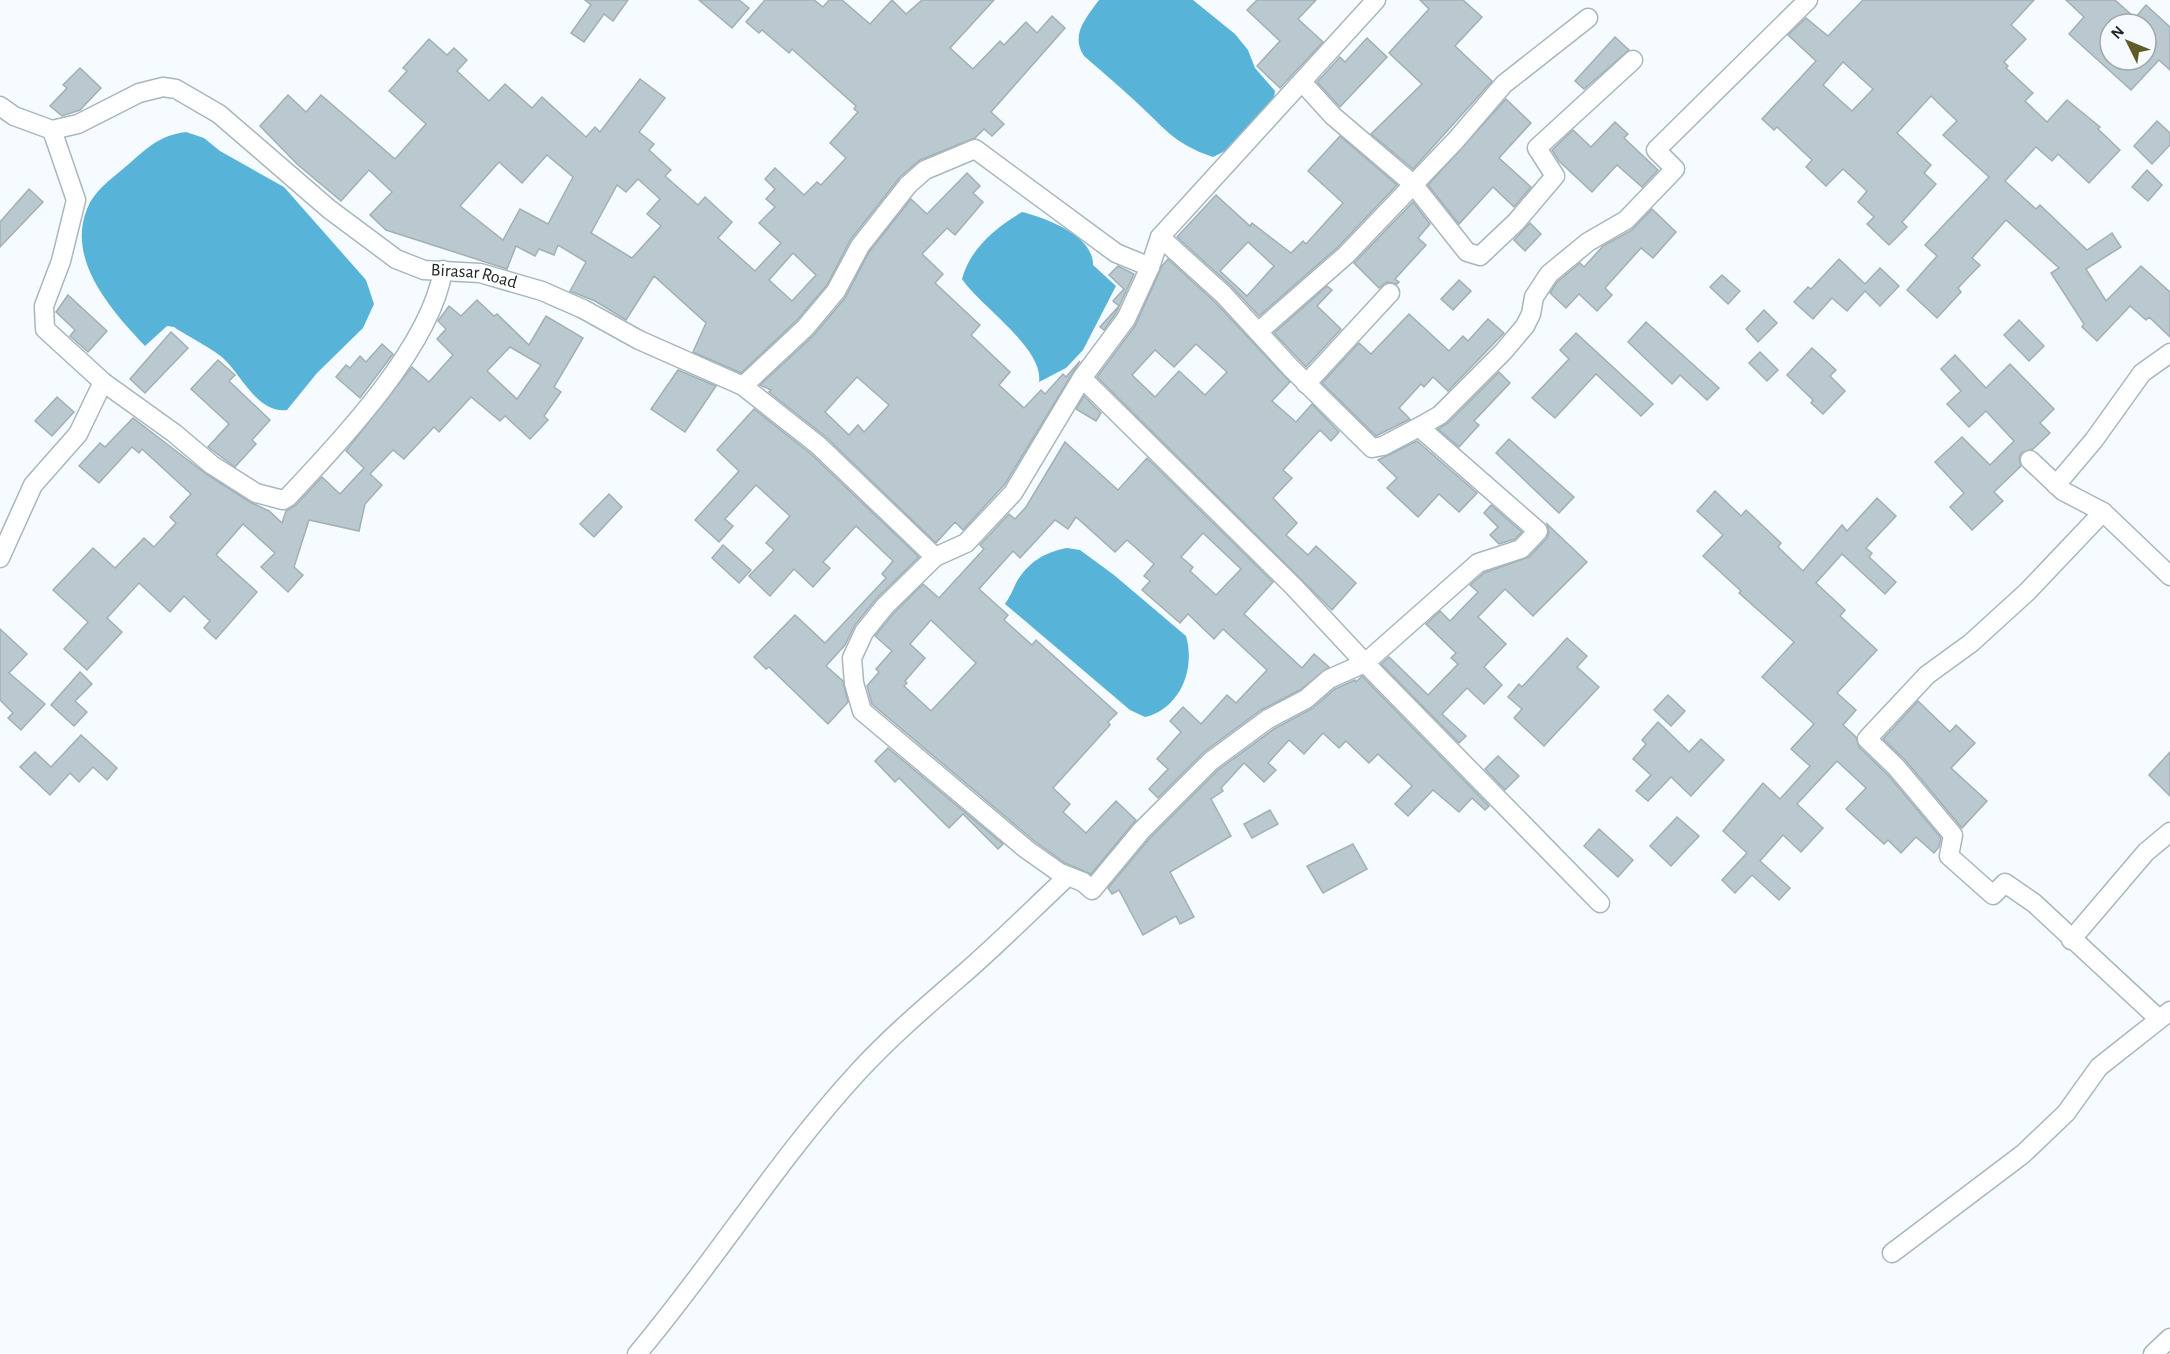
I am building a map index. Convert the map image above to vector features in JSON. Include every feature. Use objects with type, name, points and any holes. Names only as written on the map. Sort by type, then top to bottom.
[{"type":"street","points":[[1376,0],[1160,237],[1150,267],[1126,319],[1082,378],[1012,493],[966,543],[935,557],[885,606],[864,632],[852,658],[854,683],[862,711],[957,794],[1026,849],[1067,877],[1083,882],[1092,890],[1142,831],[1211,760],[1269,719],[1306,699],[1329,679],[1365,663],[1478,563],[1521,549],[1538,531],[1419,427]]},
{"type":"street","points":[[1160,237],[1223,294],[1306,384],[1372,448],[1383,446],[1440,415],[1503,352],[1525,326],[1531,314],[1534,297],[1549,274],[1587,242],[1626,220],[1675,169],[1656,150],[1808,0]]},
{"type":"street","points":[[1258,332],[1346,255],[1504,84],[1588,18]]},
{"type":"street","points":[[1302,82],[1333,116],[1413,184],[1467,252],[1480,256],[1528,210],[1555,176],[1538,148],[1633,60]]},
{"type":"street","name":"Birasar Road","points":[[52,130],[78,124],[139,93],[163,87],[176,89],[219,114],[329,209],[396,259],[424,270],[480,273],[542,291],[582,309],[639,340],[743,386],[819,446],[935,557]]},
{"type":"street","points":[[0,106],[14,116],[52,130],[76,200],[61,261],[44,306],[45,329],[103,382],[234,480],[256,493],[283,500],[360,416],[407,354],[439,295],[443,270]]},
{"type":"street","points":[[743,386],[805,328],[836,291],[860,246],[908,185],[926,170],[975,148],[1116,253],[1150,267]]},
{"type":"street","points":[[1306,384],[1390,293]]},
{"type":"street","points":[[2056,485],[2142,373],[2170,353]]},
{"type":"street","points":[[1082,378],[1294,587],[1365,663],[1600,903]]},
{"type":"street","points":[[0,558],[33,485],[78,434],[103,382]]},
{"type":"street","points":[[2030,460],[2056,485],[2103,512],[2170,576]]},
{"type":"street","points":[[1892,1253],[2023,1154],[2066,1113],[2099,1067],[2165,1015],[2071,940],[2017,891],[2005,883],[1993,895],[1949,856],[1953,835],[1896,767],[1867,739],[1927,675],[1971,643],[2027,592],[2103,512]]},
{"type":"street","points":[[2071,940],[2146,852],[2170,832]]},
{"type":"street","points":[[636,1354],[682,1300],[800,1141],[858,1072],[918,1013],[969,969],[1067,877]]},
{"type":"street","points":[[2153,1354],[2170,1338]]},
{"type":"water","points":[[1099,0],[1193,0],[1235,34],[1248,50],[1255,68],[1275,91],[1274,98],[1225,151],[1213,157],[1188,146],[1169,133],[1084,56],[1080,48],[1079,34],[1085,20]]},
{"type":"water","points":[[186,132],[204,138],[220,151],[284,187],[366,280],[374,304],[363,328],[317,373],[287,410],[268,406],[259,400],[221,356],[174,327],[167,326],[145,346],[119,318],[96,284],[88,266],[83,248],[82,228],[87,209],[98,191],[159,140]]},
{"type":"water","points":[[1022,212],[1055,224],[1077,237],[1086,245],[1093,265],[1116,286],[1083,350],[1066,368],[1039,382],[1038,369],[1032,355],[962,279],[971,258],[985,240]]},
{"type":"water","points":[[1067,548],[1080,550],[1114,575],[1186,636],[1189,662],[1182,686],[1176,697],[1157,713],[1145,717],[1130,710],[1005,604],[1026,569],[1044,555]]},
{"type":"building","points":[[585,0],[628,0],[613,21],[604,14],[584,42],[571,33],[591,5]]},
{"type":"building","points":[[699,0],[739,0],[749,8],[732,28]]},
{"type":"building","points":[[765,0],[814,0],[823,7],[829,0],[842,0],[870,24],[892,0],[906,14],[922,0],[994,0],[950,48],[973,69],[1000,41],[1004,45],[1026,22],[1037,33],[1052,16],[1065,28],[991,112],[1004,124],[992,136],[984,129],[975,138],[920,160],[900,177],[851,239],[827,285],[797,320],[741,373],[693,352],[706,323],[654,276],[626,320],[595,301],[570,291],[586,262],[558,245],[554,255],[539,249],[535,256],[516,246],[507,269],[386,230],[370,215],[392,192],[369,170],[341,201],[297,164],[260,126],[288,95],[306,112],[321,95],[395,159],[426,124],[389,91],[407,71],[403,68],[429,39],[447,55],[454,48],[467,60],[457,71],[489,101],[505,84],[532,108],[542,97],[586,137],[595,127],[600,132],[640,79],[665,98],[639,132],[654,144],[649,150],[671,170],[665,176],[698,205],[705,197],[732,222],[718,238],[755,271],[781,243],[759,223],[775,207],[766,199],[775,189],[765,179],[775,168],[804,195],[817,182],[821,185],[846,158],[830,143],[858,112],[854,109],[856,106],[792,49],[789,53],[762,30],[759,33],[746,22]],"holes":[[[547,155],[573,177],[548,224],[520,209],[503,240],[460,206],[499,162],[522,183]],[[638,179],[660,199],[647,214],[661,226],[632,258],[591,233],[617,185],[626,192]],[[793,253],[816,275],[792,301],[769,280]]]},
{"type":"building","points":[[1257,0],[1316,0],[1298,19],[1323,42],[1280,88],[1257,66],[1280,41],[1247,10]]},
{"type":"building","points":[[1420,0],[1463,0],[1482,17],[1455,46],[1492,81],[1413,169],[1371,134],[1422,84],[1389,53],[1429,9]]},
{"type":"building","points":[[1863,0],[2034,0],[2011,25],[2026,39],[2004,62],[2008,66],[2006,68],[2033,93],[2025,101],[2047,122],[2067,100],[2100,127],[2098,129],[2120,150],[2089,183],[2058,154],[2052,161],[2036,147],[2005,181],[2036,209],[2040,205],[2087,250],[2112,233],[2121,247],[2086,269],[2106,301],[2141,266],[2170,292],[2170,337],[2149,317],[2146,320],[2130,306],[2097,341],[2082,327],[2084,324],[2051,273],[2059,268],[2006,220],[1972,258],[1980,265],[1958,288],[1961,292],[1937,318],[1907,290],[1937,256],[1925,245],[1989,177],[1943,135],[1957,121],[1931,96],[1897,133],[1931,165],[1924,173],[1936,184],[1902,222],[1907,227],[1889,245],[1867,224],[1874,217],[1858,202],[1867,191],[1843,169],[1826,186],[1806,167],[1812,160],[1777,127],[1774,130],[1762,119],[1816,61],[1788,35],[1806,18],[1828,36]],"holes":[[[1843,62],[1873,89],[1852,111],[1823,85]]]},
{"type":"building","points":[[2066,0],[2115,0],[2128,12],[2098,12],[2098,60],[2069,34],[2084,17]]},
{"type":"building","points":[[2146,5],[2154,12],[2140,12]]},
{"type":"building","points":[[2158,16],[2170,27],[2170,70],[2159,60]]},
{"type":"building","points":[[1615,37],[1629,50],[1584,89],[1575,81]]},
{"type":"building","points":[[1367,38],[1387,57],[1340,107],[1317,82],[1340,57],[1345,62]]},
{"type":"building","points":[[80,68],[101,88],[80,110],[62,116],[50,106],[67,88],[63,85]]},
{"type":"building","points":[[2111,72],[2148,72],[2131,90]]},
{"type":"building","points":[[1506,99],[1531,123],[1499,158],[1531,187],[1514,207],[1493,187],[1459,224],[1428,185]]},
{"type":"building","points":[[2157,121],[2170,133],[2170,145],[2152,164],[2134,146]]},
{"type":"building","points":[[1615,122],[1628,134],[1624,138],[1658,170],[1642,187],[1617,165],[1592,192],[1559,161],[1552,150],[1573,130],[1591,147]]},
{"type":"building","points":[[1340,136],[1397,185],[1338,247],[1259,316],[1231,286],[1177,237],[1216,195],[1250,226],[1252,223],[1291,253],[1303,241],[1306,244],[1343,203],[1308,171]],"holes":[[[1248,242],[1274,266],[1247,296],[1220,271]]]},
{"type":"building","points":[[2147,170],[2162,185],[2148,201],[2132,187]]},
{"type":"building","points":[[967,173],[980,186],[973,193],[983,202],[955,235],[947,228],[922,254],[943,274],[935,283],[980,325],[971,335],[1010,372],[999,385],[1024,408],[1041,390],[1045,394],[1063,374],[1066,377],[1080,361],[1005,484],[963,530],[955,522],[936,543],[826,437],[769,392],[771,390],[760,385],[813,336],[845,298],[869,252],[911,199],[927,214]],"holes":[[[857,377],[889,405],[864,432],[858,425],[849,435],[825,412]]]},
{"type":"building","points":[[29,189],[43,202],[0,247],[0,222]]},
{"type":"building","points":[[1413,202],[1430,224],[1418,238],[1426,245],[1395,279],[1399,282],[1397,284],[1387,282],[1379,288],[1354,263]]},
{"type":"building","points":[[1652,209],[1676,232],[1653,258],[1641,248],[1605,288],[1612,295],[1597,311],[1579,294],[1566,308],[1550,293],[1557,282],[1580,263],[1584,267],[1603,246],[1632,230]]},
{"type":"building","points":[[1530,223],[1541,234],[1525,251],[1514,240]]},
{"type":"building","points":[[1168,259],[1215,302],[1290,382],[1272,401],[1296,422],[1312,404],[1339,432],[1331,441],[1320,430],[1283,470],[1292,478],[1273,498],[1297,523],[1286,535],[1308,555],[1316,546],[1356,583],[1332,610],[1097,377],[1135,326],[1162,266]],"holes":[[[1196,344],[1227,372],[1205,395],[1179,371],[1155,397],[1132,375],[1155,350],[1174,367]]]},
{"type":"building","points":[[1839,259],[1865,284],[1880,268],[1899,286],[1880,306],[1865,291],[1847,311],[1832,298],[1813,319],[1794,302],[1808,287],[1811,289]]},
{"type":"building","points":[[1118,266],[1134,274],[1116,313],[1104,330],[1100,327],[1119,306],[1113,301],[1124,289],[1109,275]]},
{"type":"building","points":[[1722,275],[1740,291],[1728,304],[1710,287]]},
{"type":"building","points":[[1459,280],[1471,291],[1453,310],[1441,299]]},
{"type":"building","points":[[1327,286],[1332,290],[1317,306],[1341,329],[1306,367],[1274,333]]},
{"type":"building","points":[[68,295],[107,331],[88,352],[70,336],[75,330],[56,312]]},
{"type":"building","points":[[477,300],[494,316],[497,314],[529,345],[546,316],[583,338],[554,387],[561,392],[544,416],[548,420],[530,439],[505,416],[500,421],[471,397],[439,432],[434,427],[404,459],[393,450],[370,474],[382,485],[365,504],[359,531],[309,520],[294,567],[303,575],[288,592],[261,567],[275,553],[243,524],[216,555],[257,592],[216,639],[204,628],[210,621],[184,596],[170,612],[139,583],[107,618],[122,632],[87,670],[64,649],[88,622],[53,590],[93,548],[115,568],[144,538],[154,547],[176,523],[170,517],[191,494],[142,449],[139,453],[132,447],[99,483],[79,466],[100,443],[105,447],[133,418],[206,474],[250,502],[269,511],[282,523],[286,511],[296,505],[322,477],[340,494],[364,468],[346,451],[412,367],[429,382],[453,355],[437,339],[446,329],[438,321],[449,306],[461,316]],"holes":[[[510,347],[541,365],[517,399],[487,371]]]},
{"type":"building","points":[[1764,310],[1777,323],[1758,342],[1746,329]]},
{"type":"building","points":[[1409,314],[1449,351],[1463,336],[1468,341],[1488,319],[1504,333],[1448,391],[1433,377],[1424,387],[1421,384],[1399,408],[1410,419],[1376,436],[1322,383],[1359,343],[1371,354]]},
{"type":"building","points":[[2019,320],[2044,346],[2029,361],[2004,335]]},
{"type":"building","points":[[1646,322],[1719,388],[1707,400],[1680,375],[1672,384],[1628,342]]},
{"type":"building","points":[[171,332],[188,348],[145,393],[130,379]]},
{"type":"building","points":[[1576,333],[1653,404],[1641,416],[1596,374],[1555,418],[1532,398],[1569,359],[1560,350]]},
{"type":"building","points":[[382,344],[393,354],[360,398],[336,377],[346,365],[350,368],[360,356],[366,362]]},
{"type":"building","points":[[1812,348],[1836,370],[1830,376],[1845,391],[1823,414],[1811,403],[1813,400],[1787,375]]},
{"type":"building","points":[[1760,352],[1778,370],[1767,381],[1749,363]]},
{"type":"building","points":[[1955,355],[1986,388],[2010,364],[2054,409],[2040,423],[2050,433],[2033,449],[2021,453],[2019,458],[2021,466],[1994,492],[2003,501],[1972,530],[1950,507],[1964,493],[1935,462],[1962,437],[1990,465],[2014,441],[1986,411],[1969,427],[1947,404],[1961,391],[1941,369]]},
{"type":"building","points":[[218,360],[235,375],[229,381],[270,420],[252,440],[256,444],[235,467],[208,447],[229,424],[191,389]]},
{"type":"building","points":[[678,370],[716,386],[685,432],[651,409]]},
{"type":"building","points":[[1499,372],[1510,383],[1474,421],[1479,425],[1459,447],[1438,429],[1448,423]]},
{"type":"building","points":[[1084,396],[1101,413],[1096,421],[1076,409]]},
{"type":"building","points":[[57,397],[74,412],[52,436],[35,421]]},
{"type":"building","points":[[754,409],[811,454],[919,557],[876,599],[855,625],[845,645],[826,666],[843,681],[848,702],[828,724],[769,667],[766,669],[754,657],[795,615],[825,643],[886,578],[882,574],[893,561],[856,526],[823,562],[830,568],[813,587],[794,569],[770,596],[749,576],[774,550],[766,543],[790,516],[756,485],[725,519],[733,526],[719,542],[695,520],[739,471],[717,450]]},
{"type":"building","points":[[1509,439],[1574,497],[1559,513],[1496,453]]},
{"type":"building","points":[[1417,441],[1477,493],[1459,512],[1439,494],[1418,517],[1387,488],[1397,478],[1378,460]]},
{"type":"building","points":[[1065,442],[1118,490],[1147,458],[1273,582],[1244,614],[1302,668],[1314,654],[1329,667],[1300,690],[1261,710],[1204,752],[1158,798],[1149,789],[1168,769],[1157,759],[1181,732],[1170,721],[1183,707],[1201,724],[1227,695],[1236,703],[1267,670],[1223,629],[1214,639],[1188,614],[1180,623],[1142,590],[1150,581],[1144,576],[1154,564],[1127,540],[1115,552],[1076,517],[1068,529],[1055,520],[1020,558],[1013,551],[979,589],[1008,615],[1004,620],[1032,645],[1036,640],[1117,713],[1108,722],[1110,725],[1053,788],[1070,804],[1063,812],[1086,833],[1116,801],[1136,820],[1091,874],[1065,863],[1033,840],[872,704],[867,686],[879,672],[876,669],[892,651],[875,636],[893,614],[923,584],[939,598],[984,549],[980,545],[1009,514],[1015,519],[1026,507]],"holes":[[[1203,533],[1241,569],[1216,595],[1190,571],[1193,567],[1181,557]],[[931,620],[976,663],[931,711],[904,686],[907,683],[905,681],[925,658],[910,644]]]},
{"type":"building","points":[[1715,491],[1741,516],[1746,510],[1781,543],[1778,547],[1803,571],[1842,525],[1847,531],[1877,498],[1896,516],[1866,548],[1872,553],[1869,557],[1896,582],[1885,594],[1842,554],[1816,583],[1845,610],[1840,616],[1877,650],[1837,693],[1856,710],[1843,725],[1856,737],[1859,747],[1888,775],[1941,838],[1939,847],[1934,853],[1916,837],[1901,853],[1888,840],[1884,844],[1846,809],[1866,788],[1837,761],[1797,804],[1823,828],[1801,852],[1783,835],[1760,861],[1790,888],[1779,900],[1752,875],[1735,893],[1722,880],[1747,853],[1723,831],[1763,783],[1780,799],[1810,766],[1791,749],[1814,724],[1762,677],[1794,642],[1739,593],[1741,591],[1703,556],[1723,535],[1697,511]]},
{"type":"building","points":[[609,494],[622,507],[594,537],[580,524]]},
{"type":"building","points":[[1491,505],[1522,532],[1515,539],[1499,544],[1490,535],[1498,527],[1484,513]]},
{"type":"building","points":[[1547,524],[1587,562],[1533,616],[1505,589],[1478,617],[1506,644],[1484,667],[1502,685],[1484,704],[1467,688],[1442,714],[1466,736],[1459,743],[1381,664],[1389,657],[1428,695],[1458,664],[1451,658],[1456,653],[1426,624],[1440,611],[1450,621],[1478,592],[1470,585],[1484,573],[1529,557],[1547,538],[1549,533]]},
{"type":"building","points":[[723,545],[751,570],[739,583],[712,558]]},
{"type":"building","points":[[0,629],[27,654],[9,673],[45,704],[21,730],[8,718],[13,713],[0,700]]},
{"type":"building","points":[[1567,638],[1587,656],[1577,667],[1599,687],[1544,746],[1514,718],[1522,709],[1508,697],[1519,684],[1522,687]]},
{"type":"building","points":[[80,672],[92,684],[75,701],[87,712],[74,726],[51,705]]},
{"type":"building","points":[[1362,676],[1489,806],[1485,810],[1472,798],[1459,812],[1433,790],[1408,816],[1395,804],[1412,786],[1378,754],[1369,763],[1346,741],[1339,748],[1323,733],[1304,754],[1289,740],[1268,763],[1276,770],[1264,782],[1244,763],[1221,788],[1223,791],[1211,799],[1231,836],[1170,872],[1194,917],[1180,924],[1176,916],[1143,935],[1119,890],[1112,894],[1108,888],[1149,839],[1218,770],[1274,729],[1313,708],[1335,689],[1355,680],[1356,682]]},
{"type":"building","points":[[1668,695],[1685,711],[1671,726],[1654,710]]},
{"type":"building","points":[[1918,701],[1950,732],[1956,725],[1975,743],[1951,768],[1987,801],[1962,828],[1905,760],[1883,739]]},
{"type":"building","points":[[1658,722],[1689,752],[1701,739],[1724,760],[1691,796],[1671,777],[1648,801],[1636,791],[1651,775],[1633,759],[1646,744],[1642,740]]},
{"type":"building","points":[[81,735],[117,768],[107,780],[93,767],[79,782],[70,773],[50,795],[20,767],[35,752],[51,767]]},
{"type":"building","points":[[888,748],[1003,844],[998,849],[963,814],[949,828],[899,778],[895,782],[875,761]]},
{"type":"building","points":[[2170,752],[2170,796],[2149,775]]},
{"type":"building","points":[[1498,756],[1519,776],[1505,790],[1485,769]]},
{"type":"building","points":[[1270,810],[1278,824],[1252,838],[1244,824]]},
{"type":"building","points":[[1677,817],[1699,836],[1671,866],[1650,846]]},
{"type":"building","points":[[1599,829],[1633,860],[1618,877],[1584,846]]},
{"type":"building","points":[[1353,844],[1367,869],[1323,893],[1307,866]]}]
